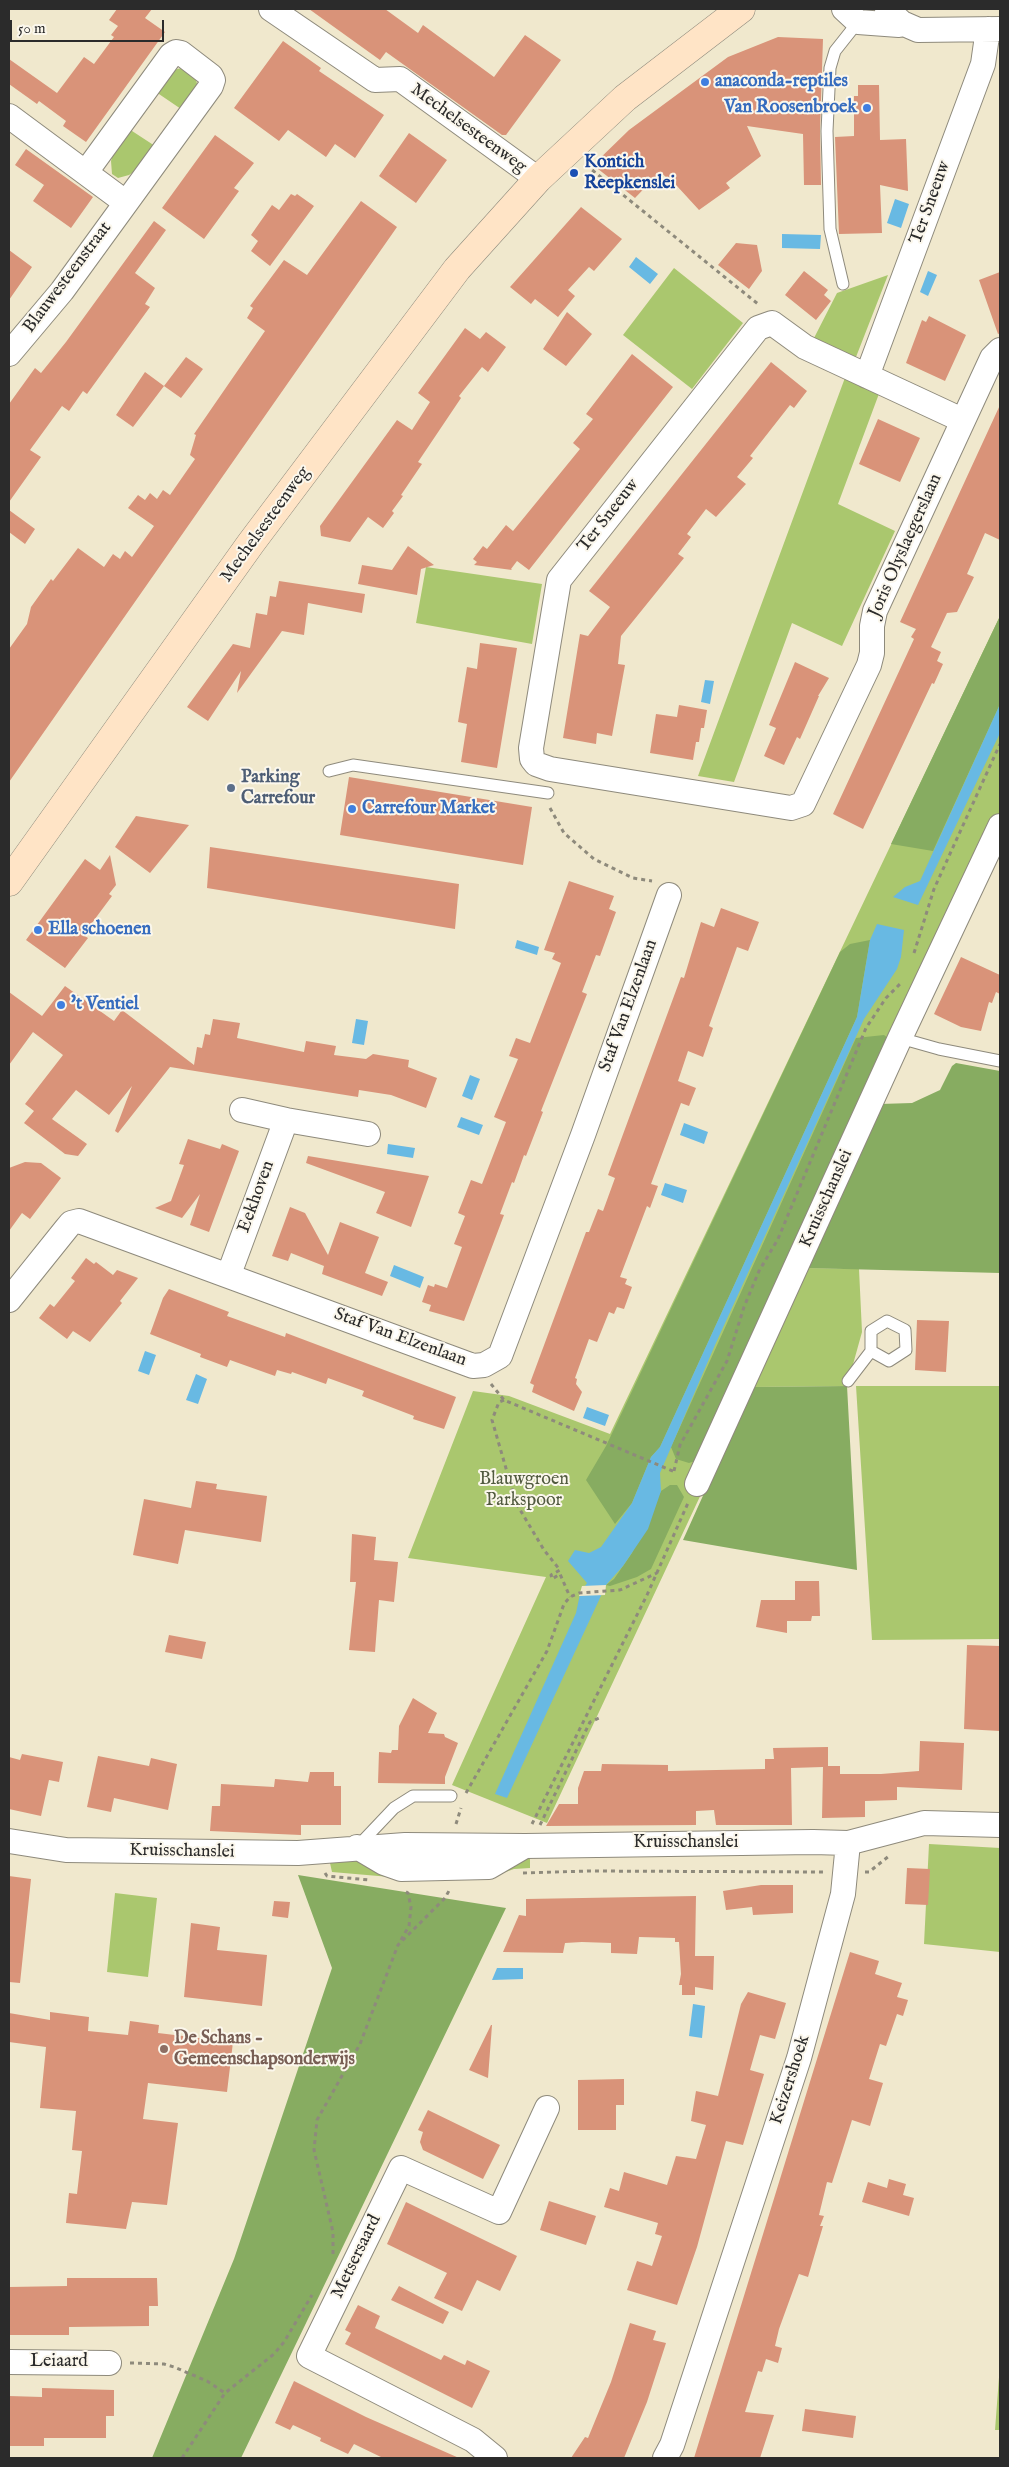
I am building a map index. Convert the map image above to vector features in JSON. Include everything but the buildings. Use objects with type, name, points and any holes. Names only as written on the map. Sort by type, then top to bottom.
[{"type":"street","name":"Mechelsesteenweg","points":[[271,9],[375,80],[400,79],[538,179]]},
{"type":"street","name":"Mechelsesteenweg","points":[[10,879],[251,543],[457,269],[538,179],[625,98],[741,9]]},
{"type":"street","points":[[851,16],[894,16],[918,30],[994,29]]},
{"type":"street","name":"Ter Sneeuw","points":[[867,376],[983,64],[994,29]]},
{"type":"street","name":"Blauwesteenstraat","points":[[9,354],[62,291],[211,86],[213,80],[211,76],[181,53],[176,52],[171,56],[86,172]]},
{"type":"street","points":[[9,116],[125,202]]},
{"type":"street","name":"Ter Sneeuw","points":[[629,782],[550,769],[536,764],[532,759],[531,748],[557,586],[561,577],[754,331],[767,323],[777,325]]},
{"type":"street","points":[[777,325],[805,346],[962,420]]},
{"type":"street","name":"Joris Olyslaegerslaan","points":[[629,782],[791,808],[803,804],[869,665],[872,653],[872,626],[875,611],[962,420],[992,358],[1000,350]]},
{"type":"street","name":"Kruisschanslei","points":[[697,1484],[900,1038],[1000,826]]},
{"type":"street","name":"Staf Van Elzenlaan","points":[[9,1300],[71,1223],[79,1221],[229,1274],[474,1366],[484,1365],[500,1356],[580,1144],[668,895]]},
{"type":"street","points":[[242,1110],[286,1120],[368,1134]]},
{"type":"street","name":"Eekhoven","points":[[229,1274],[286,1120]]},
{"type":"street","points":[[848,1844],[924,1823],[1000,1825]]},
{"type":"street","name":"Kruisschanslei","points":[[9,1841],[66,1850],[298,1853],[356,1847],[530,1836],[848,1844]]},
{"type":"street","name":"Keizershoek","points":[[665,2458],[672,2445],[798,2058],[823,1974],[843,1894],[835,1872],[848,1844]]},
{"type":"street","name":"Metsersaard","points":[[494,2458],[473,2440],[309,2356],[401,2168],[499,2212],[547,2108]]},
{"type":"street","name":"Leiaard","points":[[9,2362],[109,2363]]},
{"type":"lane","points":[[843,284],[830,229],[827,131],[830,68],[835,51],[851,16]]},
{"type":"lane","points":[[329,771],[353,765],[548,793]]},
{"type":"lane","points":[[900,1038],[939,1049],[1000,1061]]},
{"type":"lane","points":[[848,1381],[871,1351]]},
{"type":"lane","points":[[356,1847],[394,1808],[413,1796],[451,1796]]},
{"type":"path","points":[[568,151],[752,298],[777,325]]},
{"type":"path","points":[[912,959],[934,889],[1000,744]]},
{"type":"path","points":[[548,793],[547,803],[564,833],[594,859],[633,878],[671,884],[668,895]]},
{"type":"path","points":[[484,1365],[491,1384],[504,1400],[674,1471],[680,1445],[727,1361],[744,1307],[759,1271],[782,1230],[866,1028],[886,998],[908,978]]},
{"type":"path","points":[[504,1400],[499,1402],[492,1420],[516,1503],[544,1550],[560,1570],[551,1575],[552,1578],[560,1574],[570,1597]]},
{"type":"path","points":[[530,1836],[657,1573],[697,1484]]},
{"type":"path","points":[[465,1796],[547,1651],[564,1604],[570,1597],[579,1592],[620,1590],[657,1573]]},
{"type":"path","points":[[530,1836],[590,1722],[599,1718]]},
{"type":"path","points":[[453,1831],[462,1805]]},
{"type":"path","points":[[587,1871],[869,1872],[890,1855]]},
{"type":"path","points":[[398,1945],[445,1898],[452,1883]]},
{"type":"path","points":[[332,2261],[333,2232],[316,2161],[314,2131],[317,2120],[360,2044],[398,1945],[409,1926],[411,1907],[408,1893],[401,1888]]},
{"type":"path","points":[[182,2458],[224,2393],[274,2354],[284,2342],[313,2293]]},
{"type":"path","points":[[109,2363],[164,2364],[192,2374],[224,2393]]},
{"type":"green space","points":[[181,68],[196,79],[197,84],[196,89],[181,109],[156,92],[174,70]]},
{"type":"green space","points":[[129,129],[155,146],[139,168],[129,175],[118,178],[112,174],[111,161],[114,151]]},
{"type":"green space","points":[[674,268],[743,323],[692,389],[623,335]]},
{"type":"green space","points":[[888,275],[856,357],[852,357],[814,338],[837,293]]},
{"type":"green space","points":[[846,375],[880,391],[838,504],[895,531],[842,646],[792,623],[734,782],[698,776]]},
{"type":"green space","points":[[426,567],[542,584],[532,644],[416,623]]},
{"type":"green space","name":"Blauwgroen Parkspoor","points":[[1000,616],[1000,823],[703,1490],[547,1823],[452,1785],[546,1577],[408,1558],[473,1391],[509,1396],[610,1434]]},
{"type":"green space","points":[[1000,616],[1000,704],[933,851],[891,844]]},
{"type":"green space","points":[[870,940],[857,1017],[660,1447],[651,1457],[632,1503],[615,1524],[586,1480],[606,1446],[840,952],[850,944]]},
{"type":"green space","points":[[884,1035],[889,1039],[698,1460],[689,1463],[676,1459],[671,1447],[856,1038]]},
{"type":"green space","points":[[956,1063],[1000,1071],[1000,1273],[805,1268],[880,1104],[912,1103],[940,1090],[952,1066]]},
{"type":"green space","points":[[805,1268],[859,1269],[862,1332],[847,1386],[752,1387]]},
{"type":"green space","points":[[847,1386],[857,1570],[683,1540],[752,1387]]},
{"type":"green space","points":[[856,1386],[1000,1386],[1000,1639],[872,1640]]},
{"type":"green space","points":[[670,1485],[677,1485],[684,1497],[651,1569],[637,1577],[610,1586],[606,1585],[614,1579],[632,1553],[661,1491]]},
{"type":"green space","points":[[929,1844],[1000,1848],[1000,1952],[924,1944]]},
{"type":"green space","points":[[530,1852],[530,1868],[514,1869],[497,1875]]},
{"type":"green space","points":[[345,1859],[359,1859],[390,1877],[332,1872],[330,1863]]},
{"type":"green space","points":[[298,1875],[506,1908],[241,2458],[152,2458],[234,2259],[332,1968]]},
{"type":"green space","points":[[115,1893],[157,1898],[148,1977],[107,1972]]},
{"type":"green space","points":[[1000,2364],[1000,2430],[995,2430]]},
{"type":"water","points":[[895,199],[909,204],[901,228],[887,223]]},
{"type":"water","points":[[782,234],[821,235],[820,249],[782,248]]},
{"type":"water","points":[[636,257],[658,274],[650,284],[629,267]]},
{"type":"water","points":[[928,271],[937,275],[928,296],[920,292]]},
{"type":"water","points":[[705,680],[714,681],[710,704],[701,702]]},
{"type":"water","points":[[1000,704],[1000,733],[918,905],[893,897],[905,887],[920,881]]},
{"type":"water","points":[[877,924],[904,930],[901,957],[897,969],[864,1019],[715,1345],[660,1473],[661,1491],[648,1529],[623,1566],[606,1585],[507,1798],[495,1794],[576,1613],[580,1594],[587,1583],[568,1561],[575,1550],[589,1553],[601,1547],[632,1503],[651,1457],[660,1447],[857,1017],[870,940]]},
{"type":"water","points":[[517,940],[539,947],[537,955],[515,948]]},
{"type":"water","points":[[356,1019],[368,1021],[364,1045],[352,1043]]},
{"type":"water","points":[[470,1075],[480,1079],[472,1100],[462,1096]]},
{"type":"water","points":[[461,1117],[483,1125],[479,1135],[457,1127]]},
{"type":"water","points":[[684,1123],[708,1132],[704,1144],[680,1135]]},
{"type":"water","points":[[388,1144],[415,1148],[413,1158],[387,1154]]},
{"type":"water","points":[[665,1183],[687,1190],[683,1203],[661,1195]]},
{"type":"water","points":[[394,1265],[424,1277],[420,1288],[390,1276]]},
{"type":"water","points":[[145,1351],[156,1355],[149,1375],[138,1371]]},
{"type":"water","points":[[196,1374],[207,1379],[198,1404],[186,1400]]},
{"type":"water","points":[[587,1407],[609,1415],[605,1426],[583,1418]]},
{"type":"water","points":[[497,1968],[523,1968],[523,1979],[492,1980]]},
{"type":"water","points":[[693,2004],[705,2006],[702,2038],[689,2036]]},
{"type":"pier","points":[[606,1585],[605,1595],[579,1596],[582,1586]]},
{"type":"place","name":"anaconda-reptiles","points":[[705,82]]},
{"type":"place","name":"Van Roosenbroek","points":[[867,108]]},
{"type":"place","name":"Kontich Reepkenslei","points":[[574,173]]},
{"type":"place","name":"Parking Carrefour","points":[[231,788]]},
{"type":"place","name":"Carrefour Market","points":[[352,809]]},
{"type":"place","name":"Ella schoenen","points":[[38,930]]},
{"type":"place","name":"'t Ventiel","points":[[61,1005]]},
{"type":"place","name":"De Schans - Gemeenschapsonderwijs","points":[[164,2049]]}]
